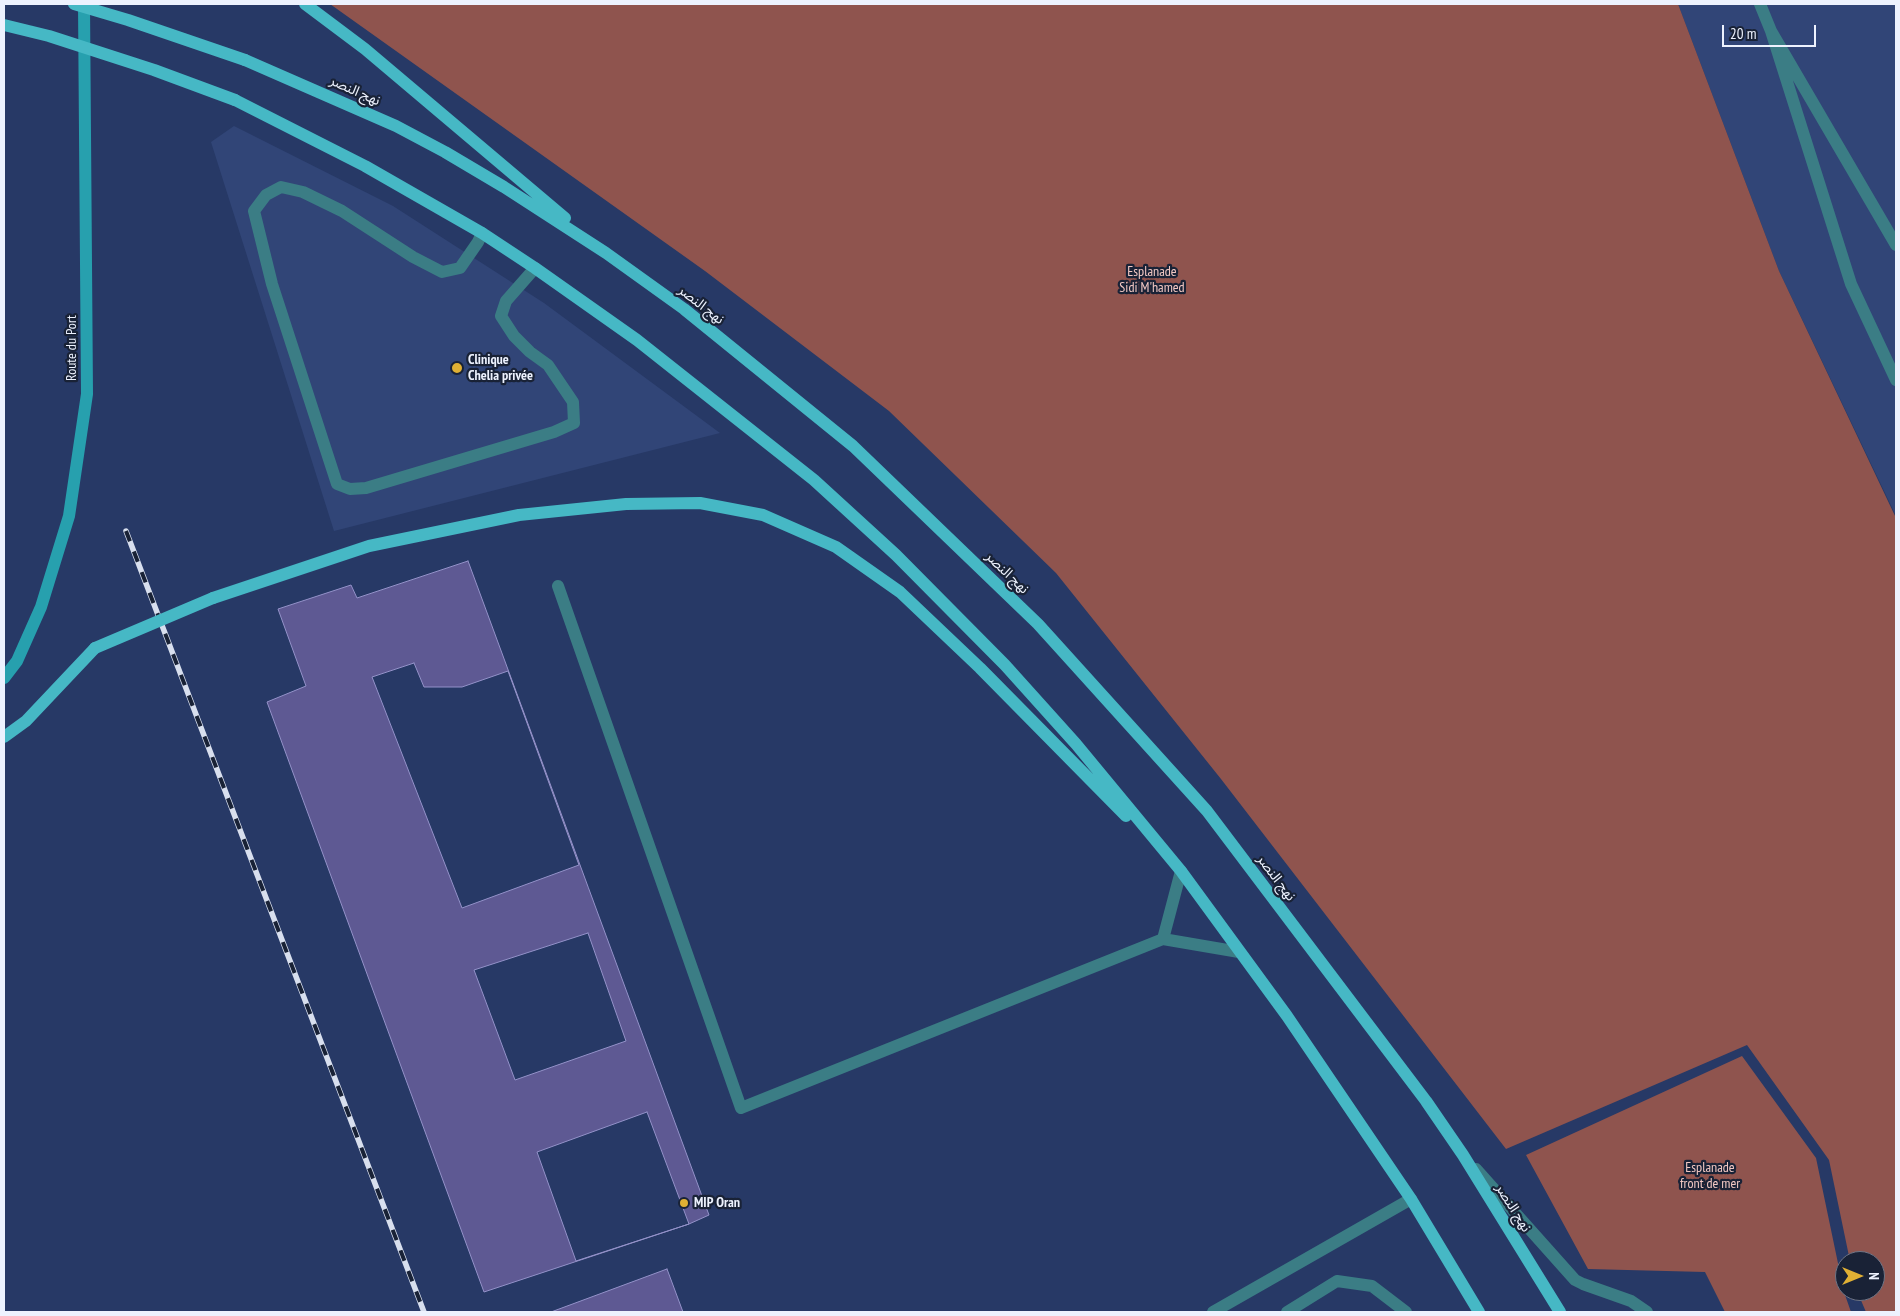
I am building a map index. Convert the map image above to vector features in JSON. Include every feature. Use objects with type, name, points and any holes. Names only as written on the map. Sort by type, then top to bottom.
[{"type":"main road","name":"نهج النصر","points":[[74,4],[128,20],[244,60],[396,126],[446,152],[504,186],[606,253],[684,310],[853,446],[1038,624],[1207,811],[1426,1101],[1463,1156],[1560,1312]]},
{"type":"main road","name":"Route du Port","points":[[4,678],[17,661],[41,606],[69,516],[87,394],[84,4]]},
{"type":"main road","points":[[305,4],[365,49],[606,253]]},
{"type":"main road","points":[[4,25],[49,36],[235,100],[365,166],[482,233],[535,268],[637,340],[814,480],[896,555],[1006,666],[1076,744],[1181,871],[1286,1016],[1410,1199],[1479,1312]]},
{"type":"main road","points":[[4,737],[26,720],[95,648],[213,598],[369,546],[519,515],[626,504],[700,503],[763,515],[836,547],[900,592],[980,668],[1181,871]]},
{"type":"street","points":[[1760,4],[1771,31],[1851,284],[1896,380]]},
{"type":"street","points":[[1771,31],[1896,245]]},
{"type":"street","points":[[482,233],[460,268],[442,272],[412,257],[342,211],[303,192],[281,186],[266,195],[254,211],[272,284],[337,484],[350,489],[366,488],[554,432],[574,423],[573,402],[548,364],[530,352],[514,336],[501,316],[506,301],[535,268]]},
{"type":"street","points":[[558,586],[741,1108],[1163,940],[1239,952]]},
{"type":"street","points":[[1163,940],[1181,871]]},
{"type":"street","points":[[1463,1156],[1575,1280],[1631,1301],[1647,1312]]},
{"type":"street","points":[[1213,1312],[1410,1199]]},
{"type":"street","points":[[1286,1312],[1337,1281],[1372,1286],[1406,1312]]},
{"type":"shaded area","points":[[1678,4],[1896,4],[1896,516],[1779,271]]},
{"type":"shaded area","name":"Clinique Chelia privée","points":[[234,126],[393,206],[544,303],[720,433],[334,531],[211,142]]},
{"type":"green space","name":"Esplanade Sidi M'hamed","points":[[330,4],[1678,4],[1779,271],[1896,518],[1896,1312],[1866,1312],[1861,1301],[1885,1301],[1885,1251],[1848,1251],[1829,1160],[1747,1045],[1506,1149],[1221,779],[1056,573],[889,411],[705,271]]},
{"type":"green space","name":"Esplanade front de mer","points":[[1742,1056],[1816,1158],[1835,1251],[1835,1301],[1847,1301],[1851,1312],[1725,1312],[1705,1272],[1588,1269],[1526,1155]]},
{"type":"building","points":[[468,561],[709,1215],[689,1224],[484,1292],[267,702],[306,686],[278,609],[351,585],[357,598]]},
{"type":"building","points":[[414,663],[424,687],[462,687],[508,671],[579,865],[462,908],[372,677]]},
{"type":"building","points":[[588,933],[626,1041],[515,1080],[474,970]]},
{"type":"building","points":[[647,1112],[689,1224],[576,1261],[537,1152]]},
{"type":"building","points":[[667,1269],[683,1312],[551,1312]]},
{"type":"railway","points":[[126,531],[424,1312]]},
{"type":"place","name":"Clinique Chelia privée","points":[[457,368]]},
{"type":"place","name":"MIP Oran","points":[[684,1203]]}]
